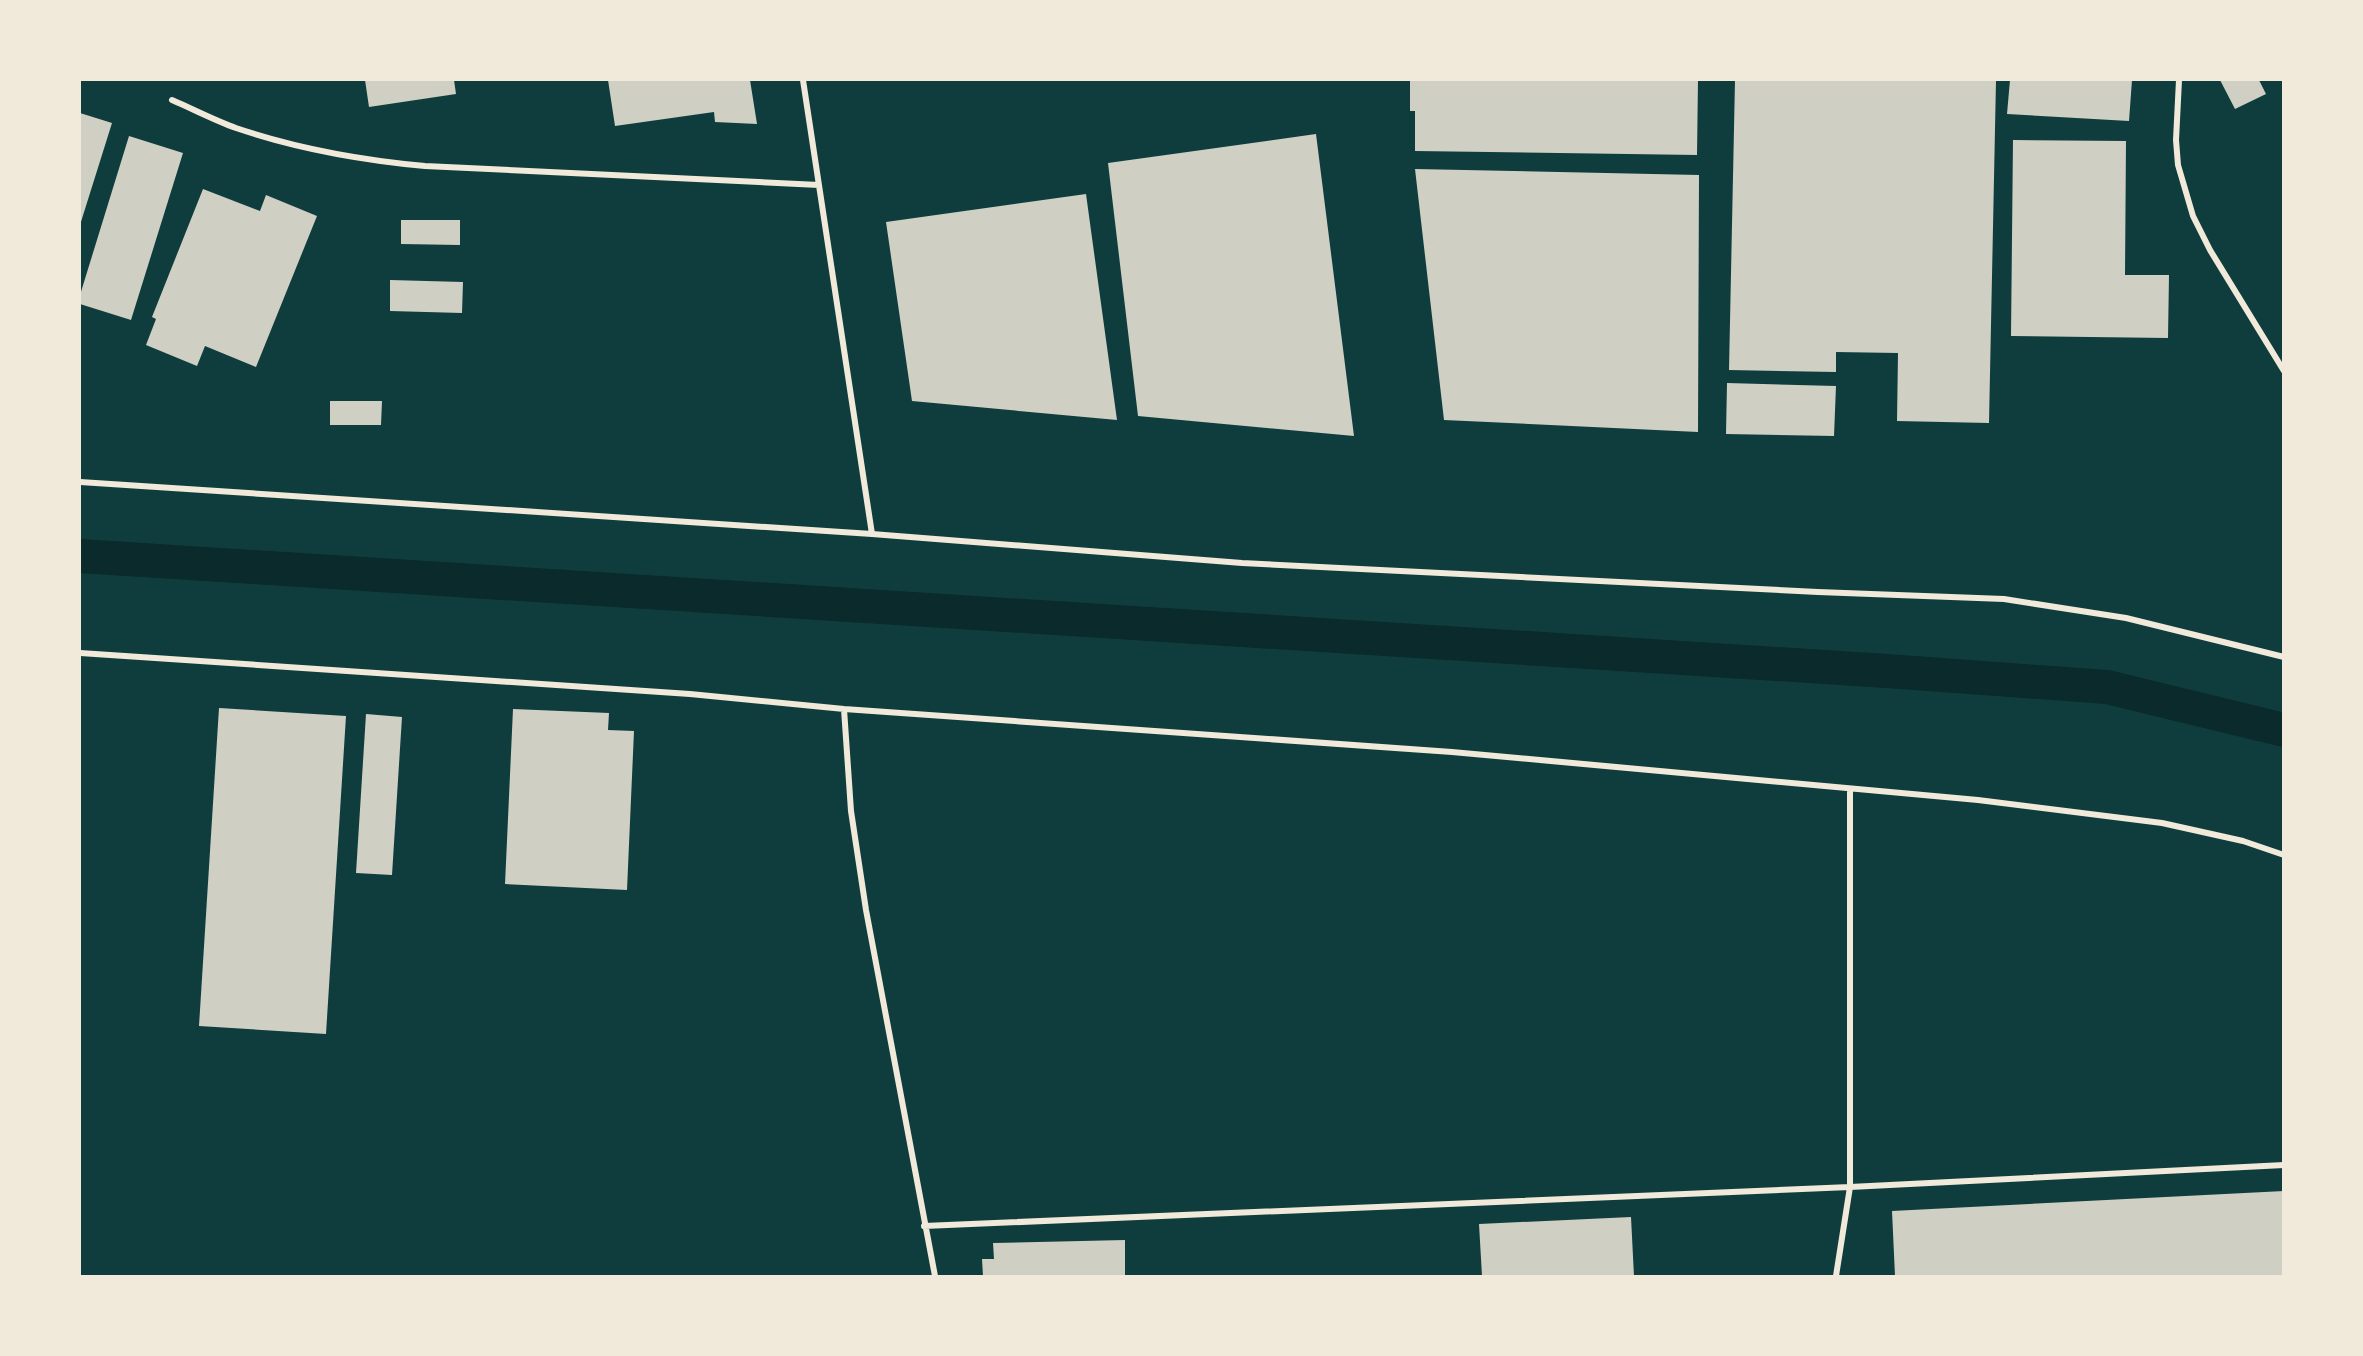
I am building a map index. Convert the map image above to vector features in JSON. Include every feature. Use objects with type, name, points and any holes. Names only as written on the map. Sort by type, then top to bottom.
[{"type":"street","points":[[803,80],[872,534]]},
{"type":"street","points":[[2178,80],[2176,140],[2178,165],[2193,216],[2210,250],[2283,371]]},
{"type":"street","points":[[172,100],[234,127],[303,148],[369,161],[425,166],[819,185]]},
{"type":"street","points":[[80,482],[872,534],[1242,562],[1818,592],[2004,599],[2126,618],[2283,657]]},
{"type":"street","points":[[80,653],[678,693],[844,709],[1452,752],[1978,800],[2151,822],[2243,841],[2283,855]]},
{"type":"street","points":[[844,709],[852,822],[866,910],[935,1276]]},
{"type":"street","points":[[1836,1276],[1850,1187],[1850,790]]},
{"type":"street","points":[[924,1226],[1850,1187],[2283,1165]]},
{"type":"building","points":[[365,80],[454,80],[456,94],[369,107]]},
{"type":"building","points":[[608,80],[750,80],[757,124],[715,122],[714,112],[615,126]]},
{"type":"building","points":[[1410,80],[1698,80],[1697,155],[1415,151],[1415,111],[1410,111]]},
{"type":"building","points":[[1735,80],[1996,80],[1989,423],[1897,421],[1898,353],[1836,352],[1836,372],[1729,370]]},
{"type":"building","points":[[2010,80],[2132,80],[2129,121],[2007,114]]},
{"type":"building","points":[[2220,80],[2259,80],[2266,94],[2235,109]]},
{"type":"building","points":[[80,113],[112,123],[80,225]]},
{"type":"building","points":[[1316,134],[1354,436],[1138,416],[1108,163]]},
{"type":"building","points":[[129,136],[183,153],[131,320],[80,304],[80,295]]},
{"type":"building","points":[[2013,140],[2126,141],[2125,275],[2169,275],[2168,338],[2011,336]]},
{"type":"building","points":[[1415,169],[1699,175],[1698,432],[1444,420]]},
{"type":"building","points":[[203,189],[260,211],[266,195],[317,216],[256,367],[205,346],[197,366],[146,345],[156,319],[152,317]]},
{"type":"building","points":[[1086,194],[1117,420],[912,401],[886,222]]},
{"type":"building","points":[[401,220],[460,220],[460,245],[401,244]]},
{"type":"building","points":[[390,280],[463,282],[462,313],[390,311]]},
{"type":"building","points":[[1727,383],[1836,386],[1834,436],[1726,434]]},
{"type":"building","points":[[330,401],[382,401],[381,425],[330,425]]},
{"type":"building","points":[[219,708],[346,716],[326,1034],[199,1026]]},
{"type":"building","points":[[513,709],[609,713],[608,730],[634,731],[627,890],[505,884]]},
{"type":"building","points":[[366,714],[402,717],[392,875],[356,873]]},
{"type":"building","points":[[2284,1191],[2284,1276],[1895,1276],[1892,1211]]},
{"type":"building","points":[[1631,1217],[1634,1276],[1482,1276],[1479,1224]]},
{"type":"building","points":[[1125,1240],[1125,1276],[983,1276],[982,1259],[994,1259],[993,1243]]},
{"type":"waterway","points":[[80,556],[2107,687],[2284,730]]}]
